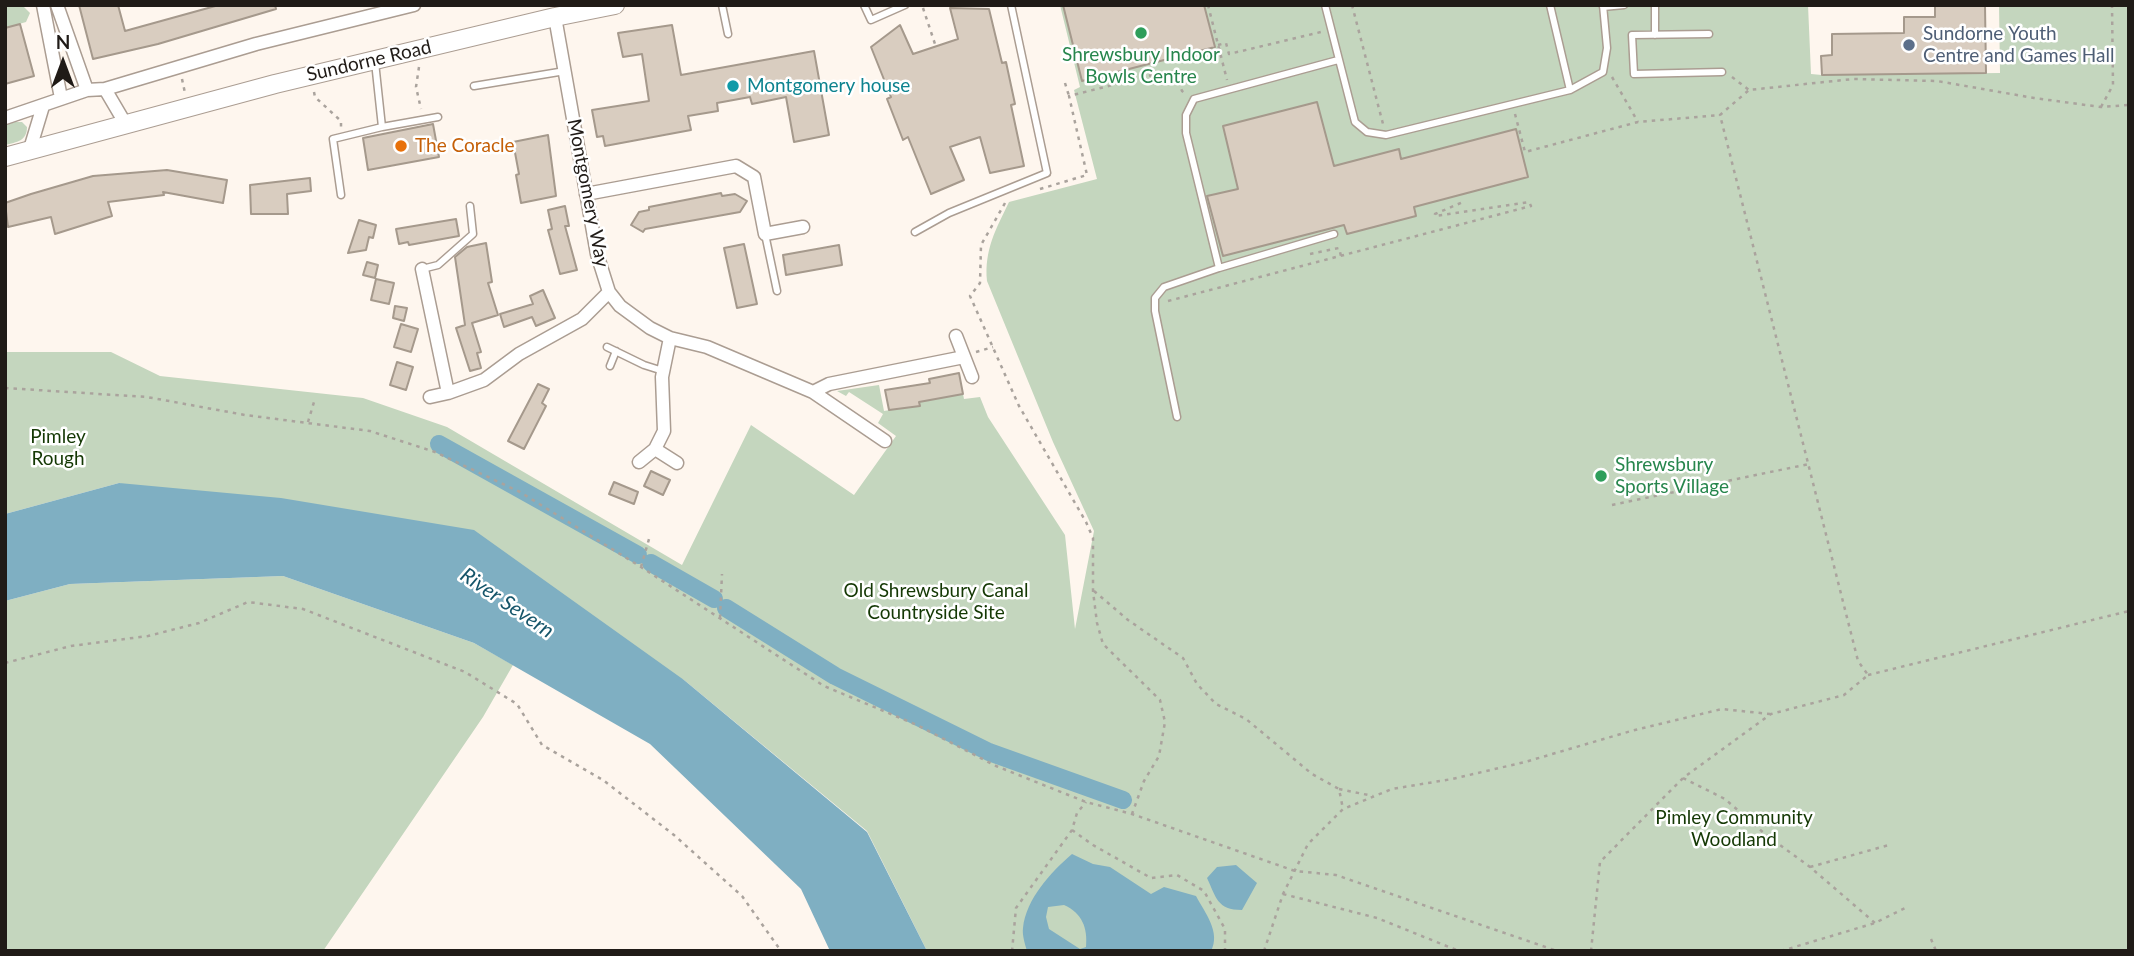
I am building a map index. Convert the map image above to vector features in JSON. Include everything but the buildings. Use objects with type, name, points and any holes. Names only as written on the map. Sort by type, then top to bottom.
[{"type":"main road","name":"Sundorne Road","points":[[5,157],[311,75],[615,5]]},
{"type":"street","points":[[43,5],[61,98]]},
{"type":"street","points":[[57,5],[87,90]]},
{"type":"street","points":[[5,118],[87,90],[105,89],[178,65],[414,5]]},
{"type":"street","name":"Montgomery Way","points":[[555,17],[597,254],[609,292],[620,306],[634,317],[670,338],[707,347],[813,392],[886,441]]},
{"type":"street","points":[[105,89],[125,123]]},
{"type":"street","points":[[30,149],[43,106]]},
{"type":"street","points":[[586,194],[736,166],[754,177],[765,234],[803,227]]},
{"type":"street","points":[[422,269],[448,393]]},
{"type":"street","points":[[430,397],[484,380],[519,354],[582,319],[609,292]]},
{"type":"street","points":[[956,336],[972,377]]},
{"type":"street","points":[[639,463],[655,449],[664,430],[663,371],[670,338]]},
{"type":"street","points":[[813,392],[829,384],[964,357]]},
{"type":"street","points":[[655,449],[677,463]]},
{"type":"lane","points":[[722,5],[729,34]]},
{"type":"lane","points":[[864,5],[871,20],[905,5]]},
{"type":"lane","points":[[915,232],[949,213],[1047,173],[1011,5]]},
{"type":"lane","points":[[1325,5],[1355,122],[1367,132],[1386,135],[1570,90],[1602,72],[1607,48],[1603,6],[1624,5]]},
{"type":"lane","points":[[1550,5],[1570,90]]},
{"type":"lane","points":[[1655,5],[1655,35]]},
{"type":"lane","points":[[1709,34],[1632,36],[1634,74],[1722,72]]},
{"type":"lane","points":[[374,60],[382,127]]},
{"type":"lane","points":[[1219,268],[1186,134],[1186,115],[1194,99],[1338,60]]},
{"type":"lane","points":[[474,86],[565,71]]},
{"type":"lane","points":[[341,195],[333,139],[438,117]]},
{"type":"lane","points":[[422,269],[438,265],[473,234],[470,206]]},
{"type":"lane","points":[[765,234],[777,291]]},
{"type":"lane","points":[[1177,417],[1154,298],[1164,287],[1334,234]]},
{"type":"lane","points":[[607,347],[643,365],[663,371]]},
{"type":"lane","points":[[610,366],[616,351]]},
{"type":"path","points":[[1208,5],[1229,91]]},
{"type":"path","points":[[1352,5],[1386,135]]},
{"type":"path","points":[[2101,107],[2113,85],[2112,5]]},
{"type":"path","points":[[923,8],[935,44]]},
{"type":"path","points":[[1218,45],[1226,43],[1229,54],[1321,31],[1323,43],[1333,41]]},
{"type":"path","points":[[417,50],[419,68],[416,87],[423,119]]},
{"type":"path","points":[[178,65],[188,106]]},
{"type":"path","points":[[1069,96],[1164,72],[1176,76],[1182,91],[1194,99]]},
{"type":"path","points":[[1602,72],[1614,78],[1638,122]]},
{"type":"path","points":[[1722,72],[1735,78],[1749,90]]},
{"type":"path","points":[[311,75],[316,97],[341,121],[342,136]]},
{"type":"path","points":[[1512,103],[1525,152],[1638,122],[1720,115],[1749,90],[1853,79],[1937,81],[2101,107],[2129,105]]},
{"type":"path","points":[[1034,191],[1087,175],[1065,83]]},
{"type":"path","points":[[1720,115],[1858,660],[1868,675]]},
{"type":"path","points":[[1007,199],[981,245],[980,283],[970,296],[1019,406],[1093,538],[1093,591],[1103,644],[1160,700],[1165,722],[1159,756],[1144,781],[1132,814]]},
{"type":"path","points":[[1154,305],[1531,206],[1529,202],[1435,216],[1463,202]]},
{"type":"path","points":[[5,388],[146,397],[246,415],[370,430],[435,452],[520,492],[641,566],[824,686],[917,724],[996,766],[1086,802],[1132,814],[1295,871],[1336,875],[1557,951]]},
{"type":"path","points":[[307,422],[314,402]]},
{"type":"path","points":[[1612,505],[1809,464]]},
{"type":"path","points":[[641,566],[649,539]]},
{"type":"path","points":[[720,618],[722,574]]},
{"type":"path","points":[[1093,591],[1128,620],[1183,658],[1197,684],[1216,704],[1246,719],[1312,774],[1339,789],[1376,796]]},
{"type":"path","points":[[5,663],[71,646],[148,636],[199,622],[248,602],[303,609],[465,673],[517,704],[542,745],[603,780],[674,835],[742,896],[781,951]]},
{"type":"path","points":[[1264,951],[1283,894],[1308,844],[1343,810],[1392,789],[1452,779],[1525,762],[1722,709],[1771,714],[1843,695],[1868,675],[2129,611]]},
{"type":"path","points":[[1591,951],[1600,862],[1683,778],[1771,714]]},
{"type":"path","points":[[1683,778],[1725,799],[1875,923]]},
{"type":"path","points":[[1339,789],[1343,810]]},
{"type":"path","points":[[1012,951],[1016,908],[1072,830],[1077,813],[1086,802]]},
{"type":"path","points":[[1072,830],[1151,878],[1177,875],[1204,891],[1225,929],[1225,951]]},
{"type":"path","points":[[1810,867],[1889,845]]},
{"type":"path","points":[[1283,894],[1377,918],[1459,951]]},
{"type":"path","points":[[1782,951],[1875,923],[1905,908]]},
{"type":"path","points":[[1931,939],[1936,951]]},
{"type":"green space","points":[[22,5],[30,13],[26,22],[5,28],[5,7]]},
{"type":"green space","name":"Shrewsbury Sports Village","points":[[1060,5],[1808,5],[1811,74],[1822,75],[2000,73],[1999,5],[2129,5],[2129,951],[927,951],[867,831],[684,680],[119,483],[5,514],[5,352],[111,352],[160,376],[363,398],[447,427],[682,565],[751,425],[854,495],[896,436],[878,423],[883,414],[849,392],[846,396],[837,391],[879,385],[884,411],[902,408],[903,388],[907,408],[919,406],[919,401],[963,394],[964,399],[980,397],[988,417],[1065,535],[1075,629],[1094,531],[1053,442],[987,281],[987,259],[992,240],[1009,202],[1097,179],[1074,90],[1080,87]]},
{"type":"green space","points":[[22,122],[27,127],[25,135],[20,140],[5,145],[5,125]]},
{"type":"green space","points":[[283,576],[474,643],[513,665],[483,717],[323,951],[5,951],[5,601],[70,584]]},
{"type":"water","name":"River Severn","points":[[119,483],[281,498],[474,530],[684,680],[867,832],[927,951],[830,951],[801,889],[650,744],[474,643],[283,576],[70,584],[5,601],[5,514]]},
{"type":"water","points":[[1072,854],[1093,864],[1110,867],[1151,894],[1164,887],[1196,896],[1213,930],[1214,944],[1211,951],[1027,951],[1023,931],[1029,907],[1041,887]],"holes":[[[1064,905],[1070,908],[1085,927],[1086,947],[1080,949],[1049,929],[1046,917],[1048,907]]]},
{"type":"water","points":[[1236,865],[1257,883],[1242,910],[1222,905],[1207,878],[1217,867]]},
{"type":"waterway","points":[[439,444],[638,555]]},
{"type":"waterway","points":[[651,563],[714,599]]},
{"type":"waterway","points":[[726,608],[835,676],[989,752],[1123,800]]},
{"type":"place","name":"Shrewsbury Indoor Bowls Centre","points":[[1141,33]]},
{"type":"place","name":"Sundorne Youth Centre and Games Hall","points":[[1909,45]]},
{"type":"place","name":"Montgomery house","points":[[733,86]]},
{"type":"place","name":"The Coracle","points":[[401,146]]},
{"type":"place","name":"Shrewsbury Sports Village","points":[[1601,476]]},
{"type":"park label","name":"Pimley Rough","points":[[58,448]]},
{"type":"park label","name":"Old Shrewsbury Canal Countryside Site","points":[[936,602]]},
{"type":"park label","name":"Pimley Community Woodland","points":[[1734,829]]}]
